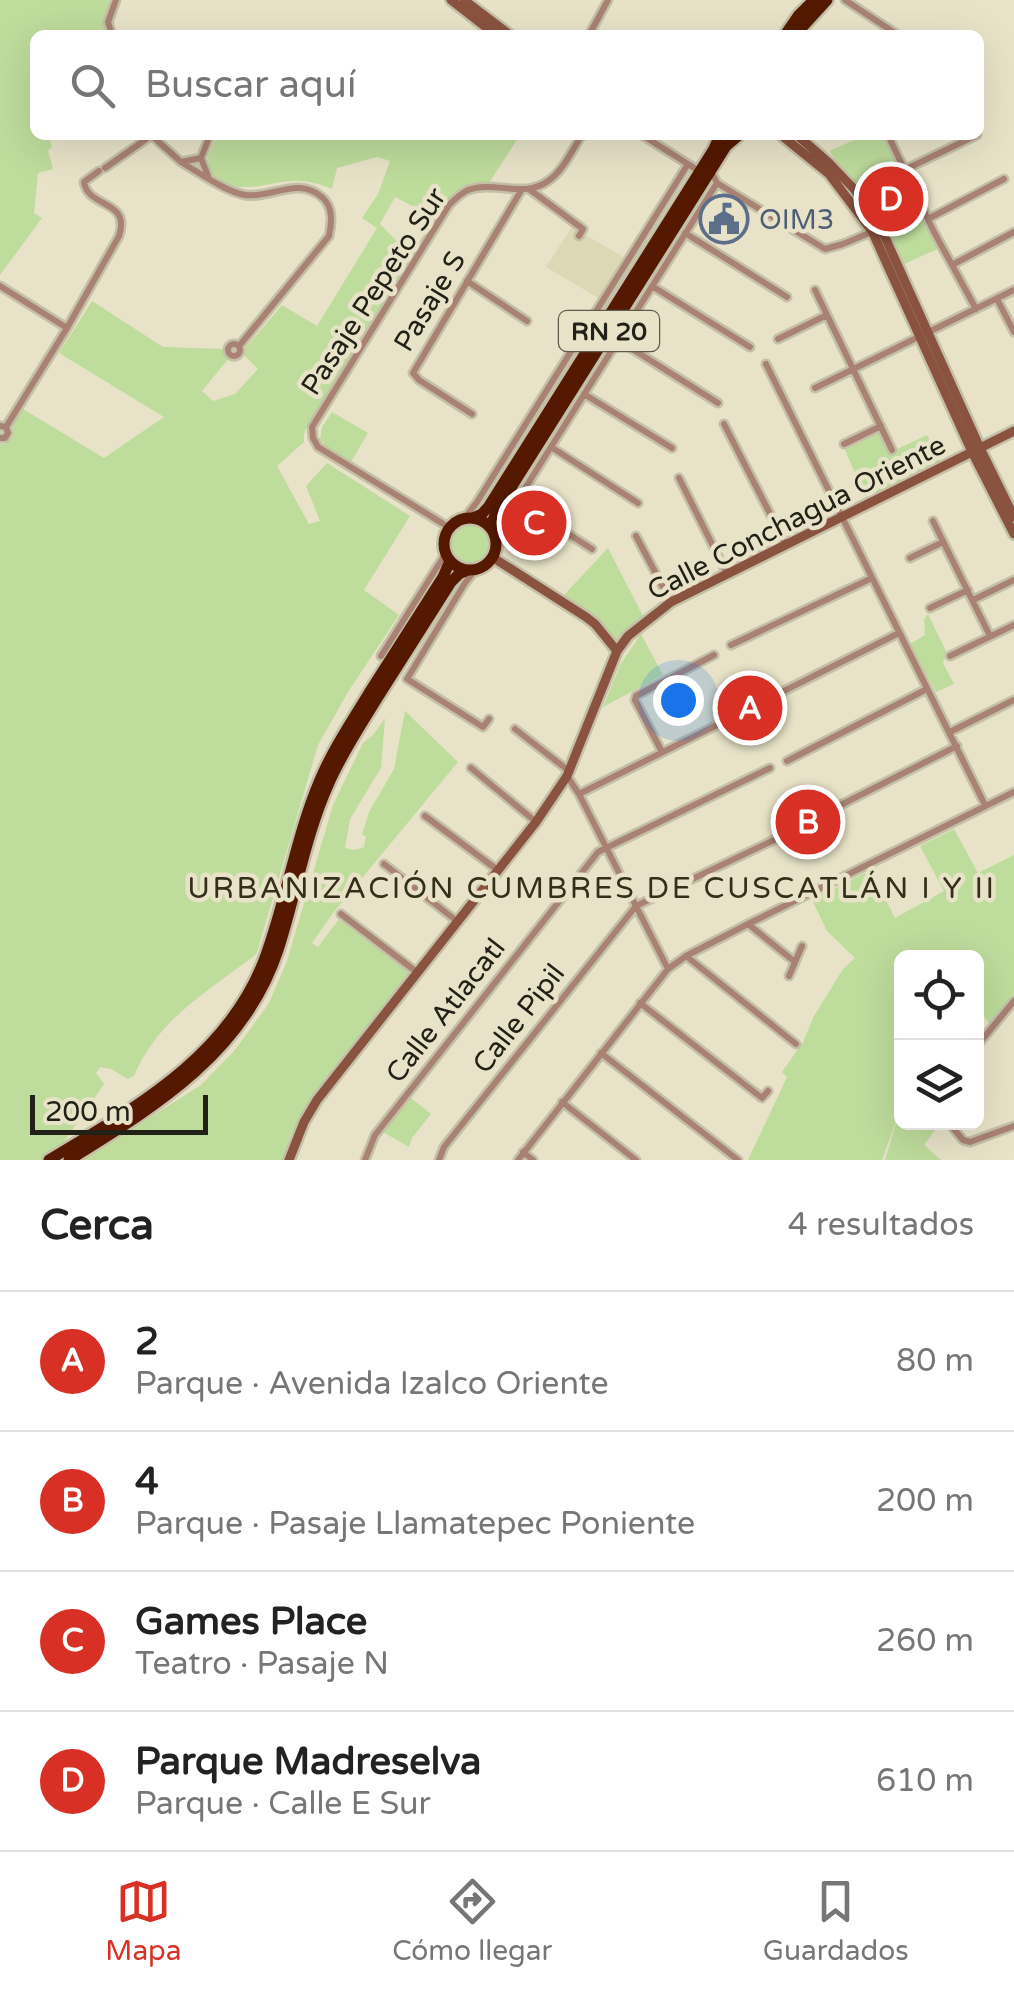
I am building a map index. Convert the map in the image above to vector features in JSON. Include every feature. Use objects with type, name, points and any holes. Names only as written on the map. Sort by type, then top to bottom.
[{"type":"highway","points":[[789,30],[814,0]]},
{"type":"highway","points":[[799,30],[827,0]]},
{"type":"highway","name":"RN 20","points":[[492,558],[496,510],[717,140]]},
{"type":"highway","name":"RN 20","points":[[450,528],[482,514],[489,506],[700,168],[733,140]]},
{"type":"highway","points":[[468,519],[486,524],[494,536]]},
{"type":"highway","points":[[386,657],[443,577],[448,557],[444,540],[450,528]]},
{"type":"highway","points":[[448,557],[456,566],[472,570]]},
{"type":"highway","points":[[69,1160],[190,1079],[245,1018],[274,959],[334,772],[452,582],[459,574],[487,564],[492,558]]},
{"type":"highway","points":[[49,1160],[165,1086],[206,1050],[240,1010],[268,950],[304,823],[322,776],[403,622]]},
{"type":"main road","points":[[451,0],[492,30]]},
{"type":"main road","points":[[464,0],[493,30]]},
{"type":"main road","points":[[787,140],[829,174],[876,230]]},
{"type":"main road","points":[[804,140],[855,190],[925,334],[1014,534]]},
{"type":"main road","name":"Calle Conchagua Oriente","points":[[290,1160],[317,1100],[414,971],[499,871],[568,774],[617,651],[628,636],[670,602],[1014,431]]},
{"type":"main road","points":[[976,450],[1013,511]]},
{"type":"main road","points":[[492,558],[586,616],[617,651]]},
{"type":"street","points":[[110,30],[108,22],[116,0]]},
{"type":"street","points":[[593,30],[608,0]]},
{"type":"street","points":[[845,0],[890,30]]},
{"type":"street","points":[[0,438],[8,435],[3,427],[67,328],[122,227],[116,211],[86,193],[84,182],[145,140]]},
{"type":"street","points":[[157,140],[180,162],[246,195],[301,187],[323,198],[330,211],[330,236],[239,346]]},
{"type":"street","points":[[208,140],[201,158],[210,180]]},
{"type":"street","points":[[526,189],[552,179],[579,140]]},
{"type":"street","points":[[651,140],[825,248],[876,230]]},
{"type":"street","points":[[890,140],[976,309]]},
{"type":"street","points":[[904,170],[966,140]]},
{"type":"street","points":[[180,162],[201,158]]},
{"type":"street","points":[[928,219],[1004,179]]},
{"type":"street","points":[[494,536],[717,183]]},
{"type":"street","name":"Pasaje Pepeto Sur","points":[[450,528],[318,447],[312,427],[449,205],[474,188],[526,189]]},
{"type":"street","points":[[526,189],[582,230]]},
{"type":"street","name":"Pasaje S","points":[[472,414],[413,373],[526,189]]},
{"type":"street","points":[[952,264],[1014,232]]},
{"type":"street","points":[[685,233],[787,297]]},
{"type":"street","points":[[467,281],[526,321]]},
{"type":"street","points":[[0,286],[67,328]]},
{"type":"street","points":[[652,286],[750,347]]},
{"type":"street","points":[[815,290],[892,450]]},
{"type":"street","points":[[817,386],[1014,290]]},
{"type":"street","points":[[998,299],[1014,332]]},
{"type":"street","points":[[778,339],[827,314]]},
{"type":"street","points":[[618,340],[718,403]]},
{"type":"street","points":[[765,368],[986,806]]},
{"type":"street","points":[[584,394],[672,448]]},
{"type":"street","points":[[724,424],[726,436],[786,545]]},
{"type":"street","points":[[844,444],[881,426]]},
{"type":"street","points":[[550,447],[638,502]]},
{"type":"street","points":[[679,478],[682,492],[728,574]]},
{"type":"street","points":[[517,501],[592,548]]},
{"type":"street","points":[[933,521],[990,636]]},
{"type":"street","points":[[636,536],[670,602]]},
{"type":"street","points":[[910,558],[943,542]]},
{"type":"street","points":[[403,622],[448,557]]},
{"type":"street","points":[[472,570],[407,679],[483,727],[489,720]]},
{"type":"street","points":[[732,645],[872,578]]},
{"type":"street","points":[[973,600],[1014,580]]},
{"type":"street","points":[[930,608],[968,590]]},
{"type":"street","points":[[950,656],[1014,625]]},
{"type":"street","points":[[760,703],[899,633]]},
{"type":"street","points":[[662,752],[634,700],[636,696],[714,654]]},
{"type":"street","points":[[787,761],[927,689]]},
{"type":"street","points":[[950,732],[1014,700]]},
{"type":"street","points":[[579,794],[743,712]]},
{"type":"street","points":[[516,729],[568,774],[668,969]]},
{"type":"street","points":[[818,817],[957,746]]},
{"type":"street","points":[[471,768],[536,822]]},
{"type":"street","points":[[606,848],[770,768]]},
{"type":"street","points":[[533,1160],[520,1156],[668,969],[748,924],[1014,792]]},
{"type":"street","points":[[426,816],[499,871]]},
{"type":"street","points":[[636,906],[798,828]]},
{"type":"street","name":"Calle Atlacatl","points":[[365,1160],[375,1135],[598,852],[606,848]]},
{"type":"street","points":[[384,864],[458,922]]},
{"type":"street","name":"Calle Pipil","points":[[439,1160],[444,1147],[636,906]]},
{"type":"street","points":[[341,914],[414,971]]},
{"type":"street","points":[[748,924],[795,962]]},
{"type":"street","points":[[789,976],[802,946]]},
{"type":"street","points":[[686,956],[794,1038]]},
{"type":"street","points":[[982,1040],[1014,1002]]},
{"type":"street","points":[[640,1003],[762,1098],[768,1090]]},
{"type":"street","points":[[601,1053],[739,1158]]},
{"type":"street","points":[[562,1102],[636,1160]]},
{"type":"street","points":[[955,1130],[970,1142],[1014,1126]]},
{"type":"shaded area","points":[[572,227],[625,258],[602,300],[546,267]]},
{"type":"green space","points":[[0,0],[110,0],[107,30],[30,30],[30,140],[50,140],[53,169],[38,173],[34,213],[42,218],[0,275]]},
{"type":"green space","points":[[215,140],[517,140],[489,183],[456,193],[435,218],[395,197],[380,224],[411,256],[306,428],[304,442],[277,466],[309,524],[320,521],[306,486],[327,463],[410,516],[364,590],[399,615],[318,745],[257,952],[170,1023],[134,1076],[128,1079],[100,1067],[96,1073],[104,1084],[61,1146],[40,1160],[0,1160],[0,444],[13,437],[13,425],[23,409],[104,458],[164,417],[59,353],[92,301],[163,347],[224,349],[229,358],[202,391],[213,401],[235,394],[258,369],[244,355],[246,347],[282,305],[317,326],[377,228],[362,218],[378,194],[390,161],[377,157],[337,168],[332,189],[298,181],[240,187],[209,172],[208,156]]},
{"type":"green space","points":[[854,140],[886,140],[942,247],[902,265],[881,219],[829,151]]},
{"type":"green space","points":[[710,181],[714,185],[498,529],[499,518]]},
{"type":"green space","points":[[332,412],[368,433],[351,462],[320,440],[322,427]]},
{"type":"green space","points":[[880,432],[891,452],[927,435],[941,462],[866,499],[845,450]]},
{"type":"green space","points":[[470,525],[483,531],[489,544],[483,557],[470,563],[457,557],[451,544],[457,531]]},
{"type":"green space","points":[[608,548],[644,618],[616,643],[586,610],[563,596]]},
{"type":"green space","points":[[928,614],[947,653],[943,663],[954,684],[936,692],[910,644],[925,635],[924,619]]},
{"type":"green space","points":[[641,634],[663,675],[603,707],[620,665]]},
{"type":"green space","points":[[405,711],[458,762],[312,943],[318,947],[339,919],[410,973],[314,1098],[290,1136],[285,1160],[83,1160],[201,1085],[235,1050],[269,1003],[287,961],[333,805],[363,743],[385,718],[381,768],[350,819],[345,848],[364,847],[366,836],[362,835],[369,812],[394,769]]},
{"type":"green space","points":[[954,829],[978,873],[1014,855],[1014,994],[989,1023],[984,1016],[984,950],[894,950],[894,1127],[882,1160],[748,1160],[787,1077],[782,1072],[843,969],[855,958],[827,931],[812,900],[871,870],[895,918],[944,891],[920,846]]},
{"type":"green space","points":[[411,1098],[431,1114],[409,1147],[383,1132]]},
{"type":"green space","points":[[894,1130],[935,1130],[924,1145],[941,1160],[885,1160]]},
{"type":"place","name":"Parque Madreselva","points":[[891,199]]},
{"type":"place","name":"OIM3","points":[[724,219]]},
{"type":"place","name":"Games Place","points":[[534,523]]},
{"type":"place","name":"2","points":[[750,708]]},
{"type":"place","name":"4","points":[[808,822]]},
{"type":"district","name":"URBANIZACIÓN CUMBRES DE CUSCATLÁN I Y II","points":[[592,888]]}]
